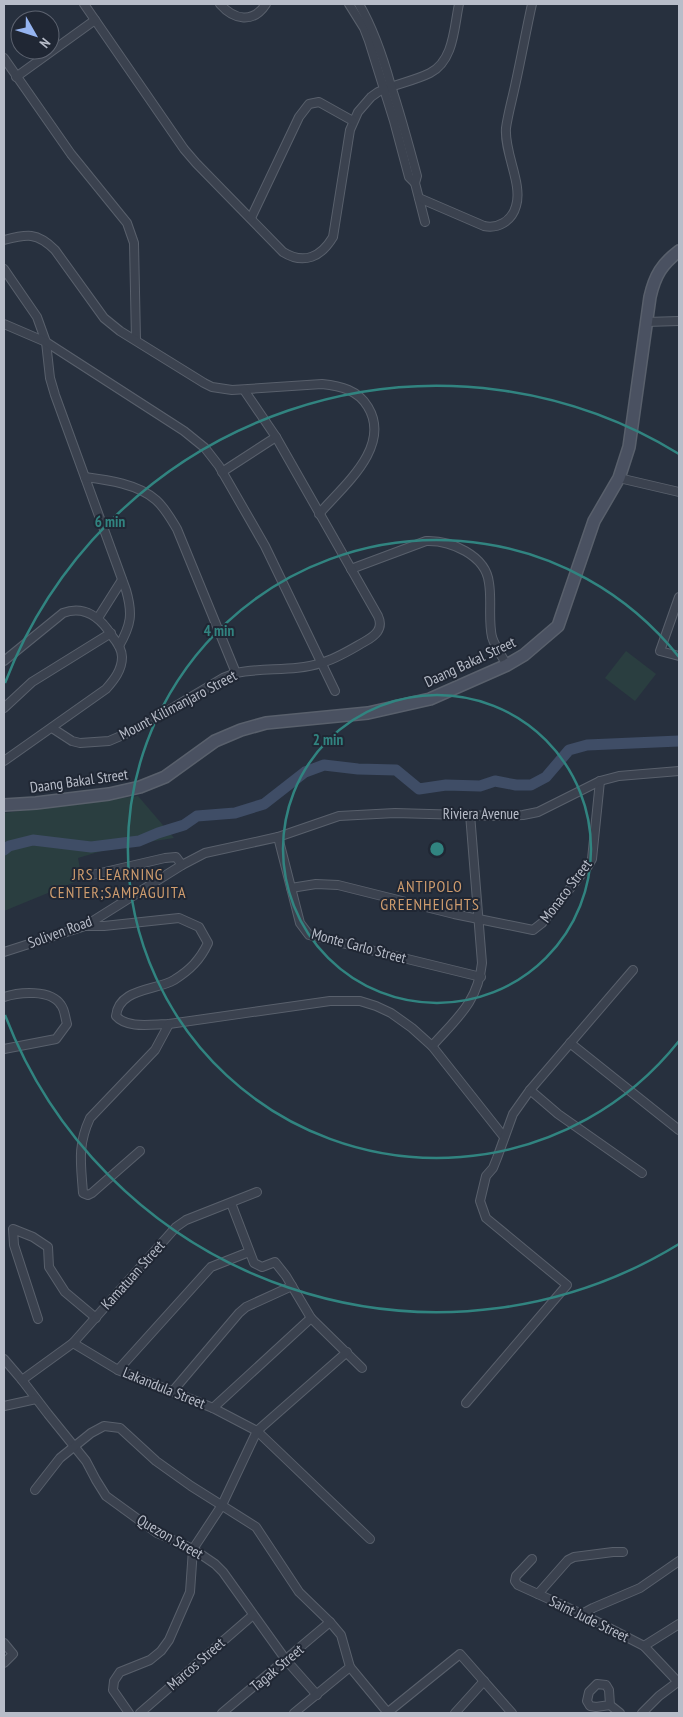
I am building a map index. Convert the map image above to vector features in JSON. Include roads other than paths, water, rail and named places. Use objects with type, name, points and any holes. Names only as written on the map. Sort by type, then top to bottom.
[{"type":"street","points":[[84,4],[184,149],[283,252],[291,257],[300,259],[310,258],[321,253],[333,237],[347,146],[353,121],[372,97],[388,88],[429,74],[443,61],[449,51],[459,4]]},
{"type":"street","points":[[220,4],[225,10],[238,18],[245,18],[260,12],[266,4]]},
{"type":"street","points":[[349,4],[364,28],[388,88]]},
{"type":"street","points":[[359,4],[371,25],[410,177],[415,183],[425,222]]},
{"type":"street","points":[[419,198],[492,228],[503,224],[516,208],[518,194],[508,152],[506,127],[532,4]]},
{"type":"street","points":[[16,77],[95,20]]},
{"type":"street","points":[[4,58],[71,154],[127,224],[134,243],[136,340]]},
{"type":"street","points":[[251,218],[299,117],[309,104],[319,102],[353,121]]},
{"type":"street","points":[[4,240],[31,235],[47,242],[55,250],[104,318],[212,387],[244,390],[329,385],[347,389],[358,394],[371,411],[374,423],[373,444],[368,456],[360,467],[319,514]]},
{"type":"street","name":"Daang Bakal Street","points":[[4,806],[109,794],[140,787],[165,777],[215,741],[241,730],[266,723],[368,714],[430,699],[507,665],[524,655],[558,626],[594,521],[619,478],[629,447],[646,322],[654,279],[667,261],[679,251]]},
{"type":"street","points":[[4,269],[37,317],[46,342],[47,361],[55,395],[128,598],[131,614],[128,629],[119,646]]},
{"type":"street","points":[[646,322],[679,321]]},
{"type":"street","points":[[4,324],[46,342],[184,431],[204,448],[222,472],[264,546],[335,691]]},
{"type":"street","points":[[244,390],[276,437],[351,569],[426,541],[439,541],[453,545],[466,552],[485,570],[489,580],[490,621],[493,638],[507,665]]},
{"type":"street","points":[[222,472],[276,437]]},
{"type":"street","points":[[85,477],[105,479],[140,490],[155,499],[166,512],[177,529],[236,673]]},
{"type":"street","points":[[619,478],[679,492]]},
{"type":"street","name":"Mount Kilimanjaro Street","points":[[52,728],[72,741],[80,743],[109,741],[137,730],[223,678],[236,673],[321,664],[344,653],[372,638],[381,626],[378,616],[351,569]]},
{"type":"street","points":[[98,618],[122,580]]},
{"type":"street","points":[[679,597],[660,651],[679,656]]},
{"type":"street","points":[[4,661],[63,613],[70,610],[88,612],[98,618],[111,633],[119,646],[122,656],[122,664],[116,677],[106,689],[4,761]]},
{"type":"street","points":[[4,708],[32,682],[111,633]]},
{"type":"street","name":"Riviera Avenue","points":[[278,836],[339,816],[395,812],[498,816],[523,815],[538,812],[600,781],[619,776],[679,771]]},
{"type":"street","name":"Monaco Street","points":[[291,888],[316,884],[338,885],[529,930],[537,928],[592,859],[600,781]]},
{"type":"street","points":[[432,1046],[461,1015],[474,997],[481,977],[482,963],[470,814]]},
{"type":"street","name":"Soliven Road","points":[[4,952],[85,926],[182,865],[205,853],[278,836]]},
{"type":"street","name":"Monte Carlo Street","points":[[278,836],[300,923],[309,935],[481,977]]},
{"type":"street","points":[[92,875],[176,857],[182,865]]},
{"type":"street","points":[[85,926],[104,926],[179,918],[199,926],[208,944],[200,959],[173,981],[134,993],[122,1001],[117,1007],[116,1016],[125,1023],[168,1024],[330,1001],[360,1001],[391,1013],[432,1046],[504,1137]]},
{"type":"street","points":[[466,1403],[567,1285],[486,1218],[480,1201],[486,1176],[498,1158],[513,1114],[530,1090],[633,970]]},
{"type":"street","points":[[4,998],[26,993],[40,993],[57,1000],[62,1006],[67,1024],[56,1039],[4,1049]]},
{"type":"street","points":[[140,1151],[92,1193],[88,1195],[83,1193],[80,1148],[83,1132],[90,1118],[155,1050],[168,1024]]},
{"type":"street","points":[[570,1043],[679,1130]]},
{"type":"street","points":[[530,1090],[558,1114],[642,1173]]},
{"type":"street","name":"Kamatuan Street","points":[[22,1380],[73,1343],[176,1227],[186,1220],[257,1192]]},
{"type":"street","points":[[230,1203],[254,1263],[262,1267],[275,1262],[286,1276],[311,1318],[362,1368]]},
{"type":"street","points":[[38,1319],[14,1244],[13,1229],[33,1237],[48,1247],[49,1267],[65,1292],[96,1318]]},
{"type":"street","points":[[118,1370],[211,1268],[250,1252]]},
{"type":"street","points":[[172,1392],[239,1313],[246,1307],[292,1286]]},
{"type":"street","points":[[213,1408],[311,1318]]},
{"type":"street","name":"Lakandula Street","points":[[73,1343],[118,1370],[213,1408],[257,1431],[370,1539]]},
{"type":"street","points":[[129,1713],[113,1690],[114,1681],[120,1672],[150,1660],[161,1651],[169,1640],[190,1592],[193,1550],[222,1505],[257,1431],[346,1352]]},
{"type":"street","name":"Quezon Street","points":[[4,1359],[86,1461],[106,1496],[158,1533],[193,1550],[215,1564],[223,1572],[286,1660],[316,1694]]},
{"type":"street","points":[[4,1406],[36,1399]]},
{"type":"street","points":[[35,1490],[60,1458],[91,1433],[104,1426],[120,1428],[156,1462],[256,1527],[300,1592],[341,1635],[350,1667],[387,1713],[460,1654],[512,1713]]},
{"type":"street","points":[[538,1594],[568,1560],[574,1557],[623,1552]]},
{"type":"street","name":"Saint Jude Street","points":[[532,1559],[516,1576],[515,1580],[518,1585],[582,1614],[644,1646],[679,1682]]},
{"type":"street","points":[[582,1614],[640,1588],[679,1561]]},
{"type":"street","name":"Marcos Street","points":[[140,1713],[253,1615]]},
{"type":"street","name":"Tagak Street","points":[[222,1713],[330,1622]]},
{"type":"street","points":[[644,1646],[679,1624]]},
{"type":"street","points":[[4,1643],[13,1654],[4,1663]]},
{"type":"street","points":[[294,1713],[350,1667]]},
{"type":"street","points":[[455,1713],[484,1681]]},
{"type":"street","points":[[642,1713],[659,1696],[679,1682]]},
{"type":"street","points":[[610,1705],[620,1713]]},
{"type":"waterway","points":[[4,850],[9,846],[33,840],[91,847],[139,841],[184,825],[197,816],[235,813],[264,804],[305,772],[324,765],[358,769],[396,770],[419,789],[446,785],[480,786],[495,781],[516,785],[531,785],[546,777],[569,750],[587,745],[679,741]]},
{"type":"district","name":"JRS LEARNING CENTER;SAMPAGUITA","points":[[118,883]]},
{"type":"district","name":"ANTIPOLO GREENHEIGHTS","points":[[430,895]]}]
